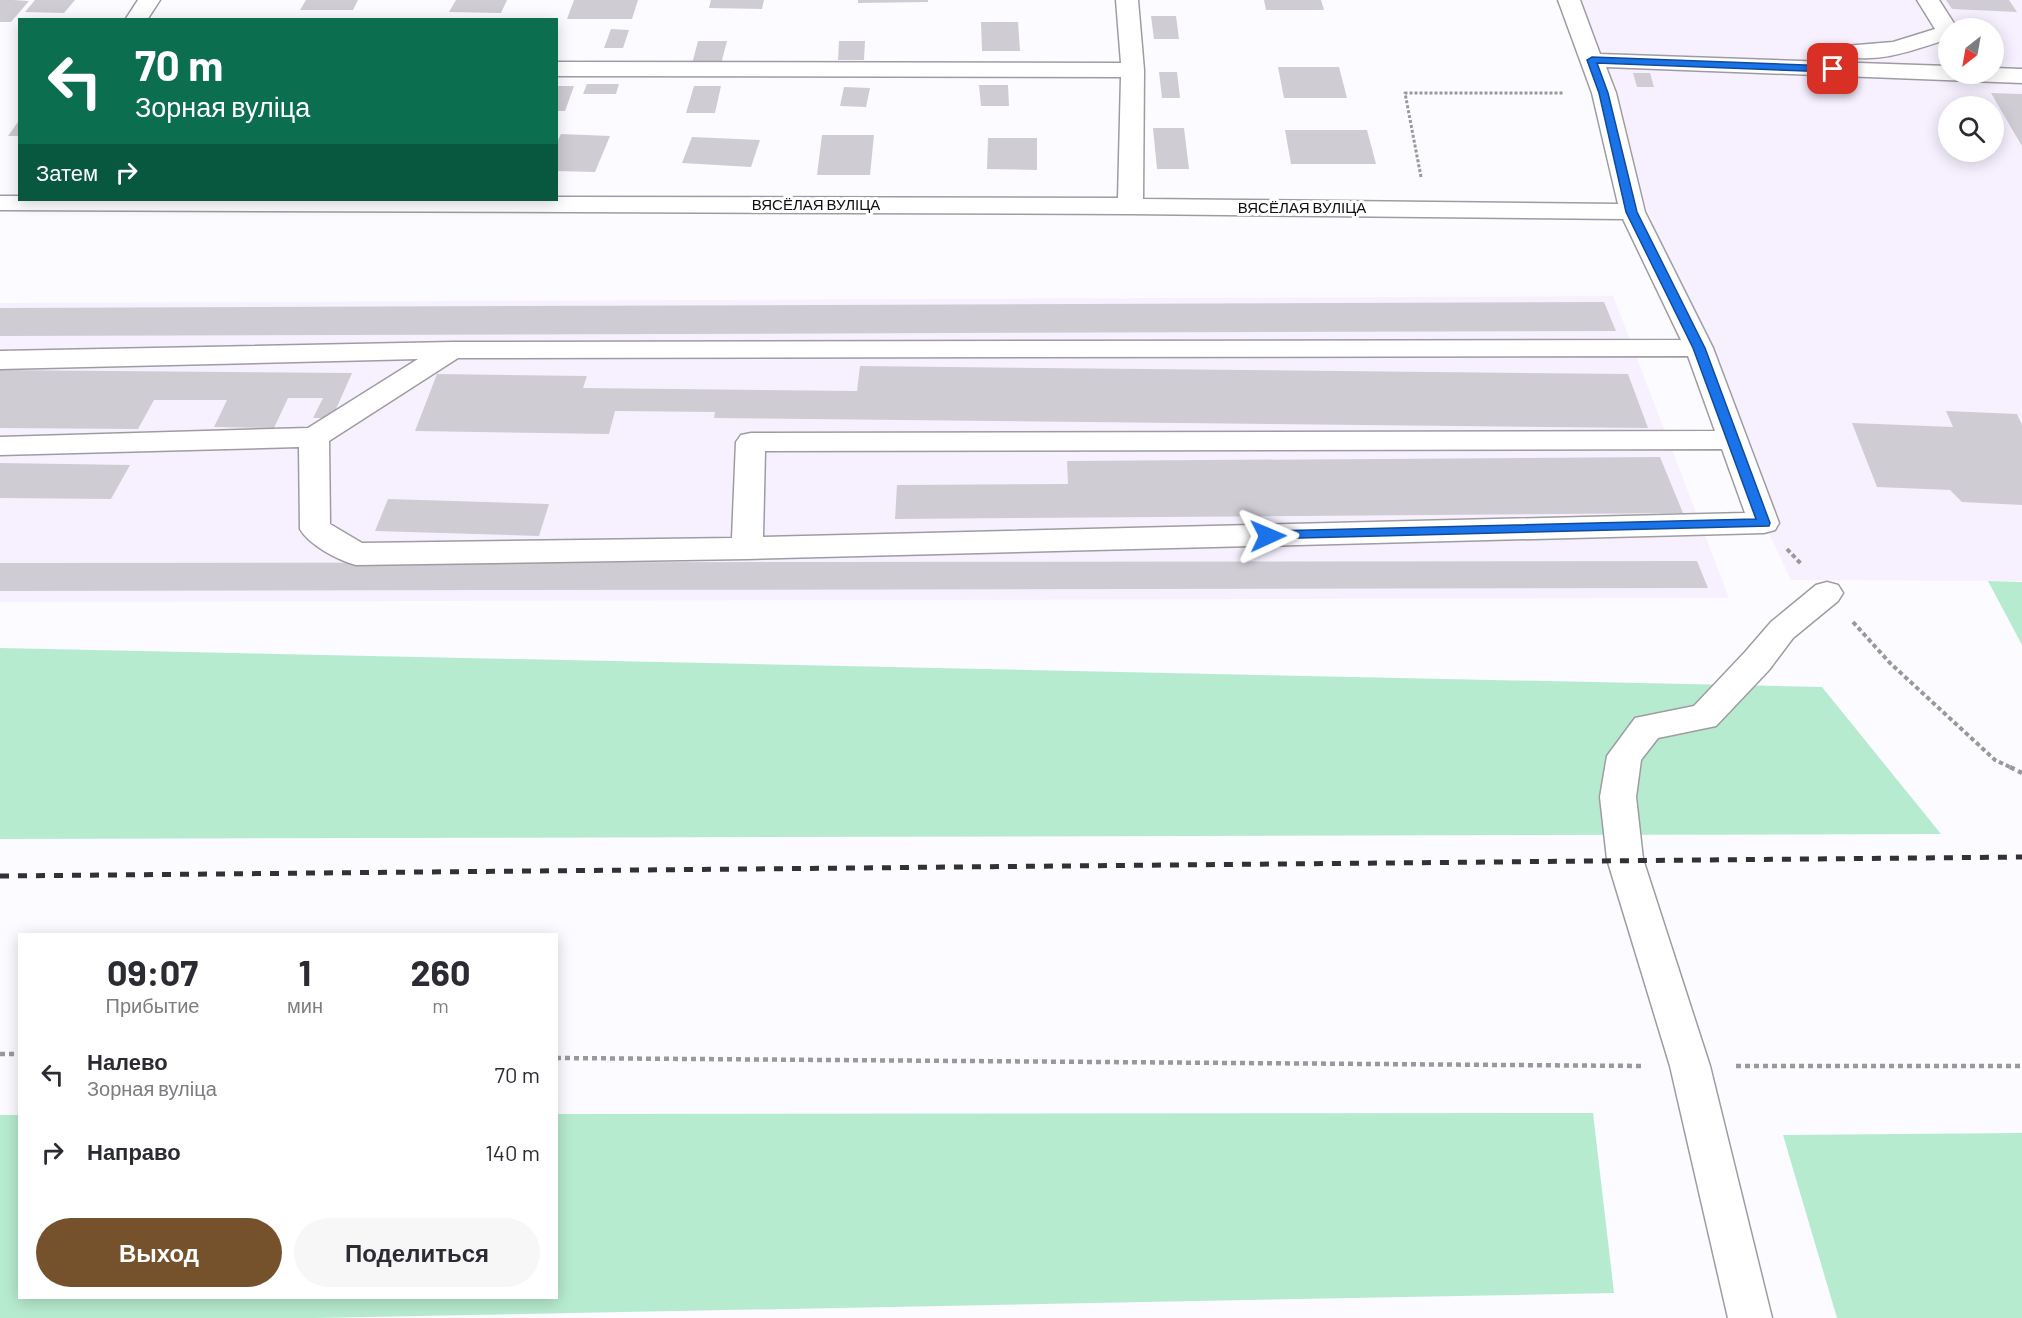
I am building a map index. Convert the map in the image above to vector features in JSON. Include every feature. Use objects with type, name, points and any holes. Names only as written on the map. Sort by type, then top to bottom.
[{"type":"street","points":[[137,18],[149,0]]},
{"type":"street","points":[[1126,0],[1133,70],[1130,206]]},
{"type":"street","points":[[314,437],[315,529],[356,554],[747,548],[1764,523],[1699,348],[1632,212],[1604,93],[1569,0]]},
{"type":"street","points":[[1928,0],[1939,18]]},
{"type":"street","points":[[1650,42],[1813,52],[1895,49],[1938,35]]},
{"type":"street","points":[[1592,60],[1938,74]]},
{"type":"street","points":[[558,69],[1133,70]]},
{"type":"street","points":[[2004,76],[2022,76]]},
{"type":"street","name":"ВЯСЁЛАЯ ВУЛІЦА","points":[[0,203],[1130,206],[1632,212]]},
{"type":"street","points":[[0,360],[453,350],[1699,348]]},
{"type":"street","points":[[0,446],[314,437],[453,350]]},
{"type":"street","points":[[747,548],[751,442],[1732,440]]},
{"type":"street","points":[[1750,1318],[1690,1066],[1625,859],[1618,796],[1624,756],[1647,728],[1704,717],[1757,661],[1782,630],[1827,593]]},
{"type":"path","points":[[1428,208],[1405,93],[1604,93]]},
{"type":"path","points":[[1764,523],[1899,671],[1995,760],[2022,773]]},
{"type":"path","points":[[0,1054],[18,1054]]},
{"type":"path","points":[[558,1058],[1690,1066],[2022,1066]]},
{"type":"shaded area","points":[[1572,0],[2022,0],[2022,581],[1791,580],[1764,523],[1592,60]]},
{"type":"shaded area","points":[[1613,296],[1729,598],[0,602],[0,303]]},
{"type":"green space","points":[[1988,581],[2022,582],[2022,645]]},
{"type":"green space","points":[[0,648],[1822,687],[1941,834],[0,839]]},
{"type":"green space","points":[[1593,1113],[1614,1293],[315,1318],[0,1318],[0,1115],[18,1115],[18,1299],[558,1299],[558,1114]]},
{"type":"green space","points":[[2022,1133],[2022,1318],[1837,1318],[1783,1135]]},
{"type":"building","points":[[0,0],[29,1],[11,22],[0,22]]},
{"type":"building","points":[[35,0],[75,0],[64,13],[25,12]]},
{"type":"building","points":[[306,0],[358,0],[353,10],[300,10]]},
{"type":"building","points":[[456,0],[507,0],[501,13],[449,12]]},
{"type":"building","points":[[574,0],[638,0],[632,19],[567,19]]},
{"type":"building","points":[[711,0],[764,0],[762,9],[709,8]]},
{"type":"building","points":[[858,0],[928,0],[928,2],[858,3]]},
{"type":"building","points":[[1264,0],[1321,0],[1324,10],[1266,10]]},
{"type":"building","points":[[1946,0],[2009,0],[2017,12],[1952,9]]},
{"type":"building","points":[[1151,16],[1176,16],[1179,39],[1154,39]]},
{"type":"building","points":[[981,22],[1018,22],[1020,51],[982,51]]},
{"type":"building","points":[[611,29],[629,30],[623,48],[604,48]]},
{"type":"building","points":[[698,41],[727,41],[721,64],[692,64]]},
{"type":"building","points":[[839,41],[865,41],[864,60],[838,60]]},
{"type":"building","points":[[1278,67],[1339,67],[1347,98],[1284,98]]},
{"type":"building","points":[[1159,72],[1177,72],[1180,98],[1162,98]]},
{"type":"building","points":[[1633,73],[1650,73],[1654,87],[1637,87]]},
{"type":"building","points":[[587,84],[619,84],[616,94],[583,94]]},
{"type":"building","points":[[979,85],[1008,85],[1009,106],[981,106]]},
{"type":"building","points":[[558,86],[574,86],[565,111],[558,111]]},
{"type":"building","points":[[694,86],[721,86],[715,113],[686,113]]},
{"type":"building","points":[[844,87],[870,88],[866,107],[840,106]]},
{"type":"building","points":[[1991,93],[2022,94],[2022,146],[2004,115],[2004,96],[1993,96]]},
{"type":"building","points":[[18,122],[18,136],[8,136]]},
{"type":"building","points":[[1153,128],[1184,128],[1189,169],[1157,169]]},
{"type":"building","points":[[1285,130],[1367,130],[1376,164],[1291,164]]},
{"type":"building","points":[[561,134],[610,136],[595,172],[558,171],[558,140]]},
{"type":"building","points":[[822,135],[874,135],[870,175],[817,175]]},
{"type":"building","points":[[692,137],[760,140],[751,167],[682,163]]},
{"type":"building","points":[[988,138],[1037,138],[1037,170],[987,169]]},
{"type":"building","points":[[1604,302],[1616,331],[0,336],[0,308]]},
{"type":"building","points":[[860,366],[1628,374],[1648,428],[714,418],[715,412],[615,411],[609,434],[415,431],[437,374],[587,376],[583,388],[857,391]]},
{"type":"building","points":[[0,370],[352,373],[332,418],[313,418],[323,398],[288,398],[274,428],[214,427],[227,400],[154,400],[138,429],[0,428]]},
{"type":"building","points":[[1946,411],[2017,414],[2022,425],[2022,505],[1962,502],[1950,490],[1877,487],[1852,423],[1953,427]]},
{"type":"building","points":[[1660,457],[1683,513],[895,519],[897,485],[1068,484],[1067,461]]},
{"type":"building","points":[[0,463],[130,465],[111,499],[0,498]]},
{"type":"building","points":[[388,499],[549,504],[539,536],[375,531]]},
{"type":"building","points":[[1697,561],[1708,588],[0,591],[0,563]]},
{"type":"railway","points":[[0,876],[2022,857]]},
{"type":"route","points":[[1268,536],[1764,523],[1699,348],[1632,212],[1604,93],[1592,60],[1833,69]]}]
